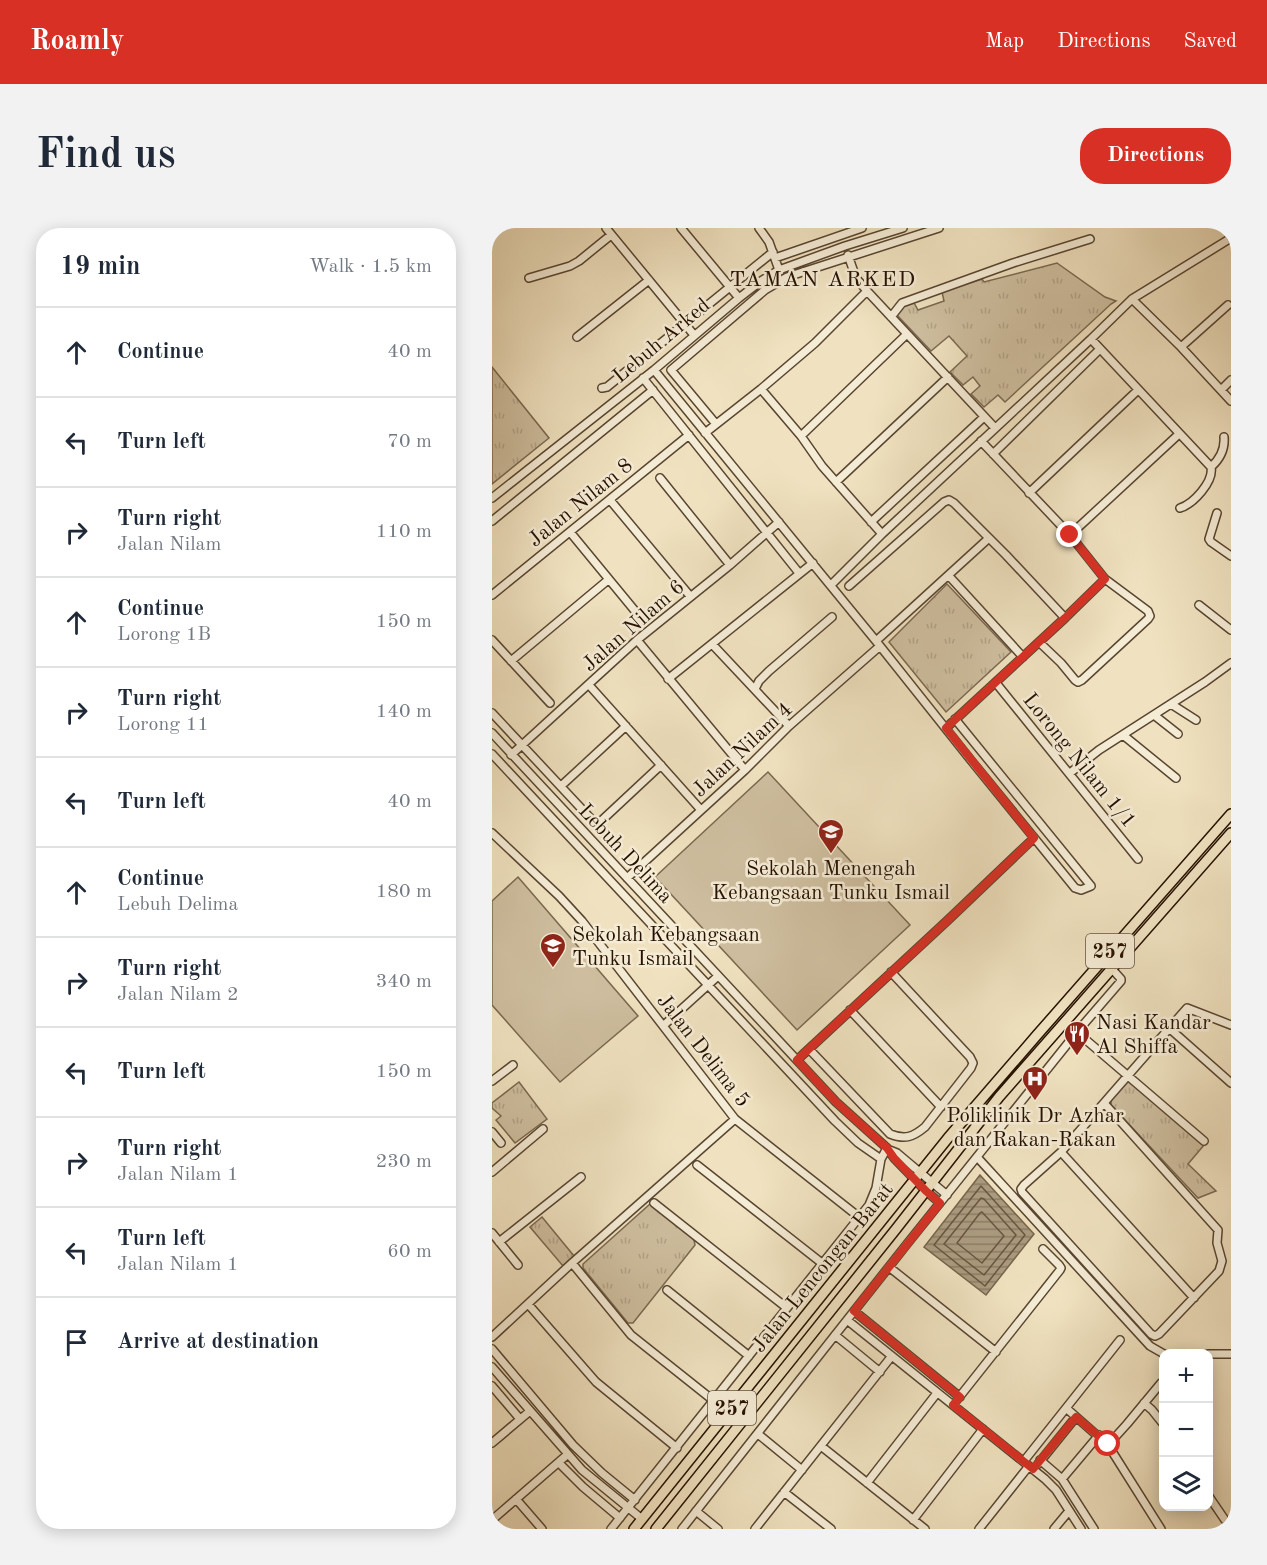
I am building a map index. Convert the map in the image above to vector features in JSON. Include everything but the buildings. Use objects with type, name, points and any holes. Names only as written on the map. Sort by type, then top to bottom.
[{"type":"highway","name":"Jalan Lencongan Barat","points":[[634,1529],[948,1138],[1231,814]]},
{"type":"highway","name":"Jalan Lencongan Barat","points":[[656,1529],[999,1097],[1231,833]]},
{"type":"street","points":[[681,228],[739,298]]},
{"type":"street","points":[[759,228],[769,242],[779,270]]},
{"type":"street","points":[[602,388],[607,387],[730,287],[774,255],[862,228]]},
{"type":"street","name":"Lebuh Arked","points":[[492,498],[654,370],[761,281],[779,270],[889,230],[903,228]]},
{"type":"street","points":[[661,378],[765,290],[787,277],[939,228]]},
{"type":"street","points":[[530,278],[579,261],[608,231],[694,336]]},
{"type":"street","points":[[831,585],[882,534],[1132,299],[1231,238]]},
{"type":"street","points":[[891,317],[902,303],[1013,263],[1090,239]]},
{"type":"street","points":[[845,246],[856,278],[995,428]]},
{"type":"street","points":[[577,337],[649,280]]},
{"type":"street","points":[[705,433],[761,390],[815,343],[867,291]]},
{"type":"street","points":[[1132,299],[1231,401]]},
{"type":"street","points":[[1181,347],[1228,305]]},
{"type":"street","points":[[801,436],[907,334]]},
{"type":"street","points":[[1091,339],[1211,466],[1211,477],[1192,502],[1180,508]]},
{"type":"street","points":[[993,454],[1100,349]]},
{"type":"street","points":[[654,370],[1075,888],[1081,890],[1090,886],[955,719]]},
{"type":"street","points":[[671,370],[716,424]]},
{"type":"street","points":[[836,482],[948,377]]},
{"type":"street","points":[[643,378],[799,573]]},
{"type":"street","points":[[1221,390],[1231,380]]},
{"type":"street","name":"Lebuh Arked","points":[[492,521],[653,390]]},
{"type":"street","points":[[761,390],[801,436],[817,460],[882,534]]},
{"type":"street","points":[[1029,493],[1138,390]]},
{"type":"street","points":[[871,522],[984,417]]},
{"type":"street","points":[[1070,535],[1179,434]]},
{"type":"street","name":"Jalan Nilam 8","points":[[492,595],[689,435]]},
{"type":"street","points":[[1211,466],[1216,463],[1221,454],[1224,437]]},
{"type":"street","points":[[981,441],[1070,535],[1105,579],[1148,611],[1150,616],[1078,682],[1039,642]]},
{"type":"street","points":[[660,478],[730,565]]},
{"type":"street","points":[[610,500],[690,596]]},
{"type":"street","points":[[849,586],[948,500],[954,502],[1065,618]]},
{"type":"street","points":[[1217,513],[1209,539],[1231,556]]},
{"type":"street","name":"Jalan Nilam 6","points":[[511,755],[637,640],[779,522]]},
{"type":"street","points":[[570,532],[640,617]]},
{"type":"street","name":"Jalan Nilam 4","points":[[627,878],[745,770],[988,538]]},
{"type":"street","points":[[668,679],[813,563]]},
{"type":"street","points":[[949,576],[1023,657]]},
{"type":"street","points":[[946,728],[1105,579]]},
{"type":"street","points":[[511,661],[608,580]]},
{"type":"street","points":[[1199,605],[1231,630]]},
{"type":"street","points":[[755,689],[769,671],[832,617]]},
{"type":"street","points":[[492,640],[550,703]]},
{"type":"street","points":[[637,640],[745,770]]},
{"type":"street","points":[[712,644],[789,726]]},
{"type":"street","points":[[1070,773],[1099,750],[1231,663]]},
{"type":"street","name":"Lorong Nilam 1/1","points":[[996,683],[1138,859]]},
{"type":"street","points":[[589,685],[701,810]]},
{"type":"street","points":[[1171,704],[1196,720]]},
{"type":"street","name":"Lebuh Delima","points":[[492,713],[597,823],[661,765]]},
{"type":"street","points":[[1154,715],[1178,734]]},
{"type":"street","points":[[561,786],[626,726]]},
{"type":"street","name":"Lebuh Delima","points":[[492,733],[836,1102],[887,1148],[894,1158],[929,1187]]},
{"type":"street","points":[[1123,735],[1176,778]]},
{"type":"street","points":[[492,754],[845,1132],[881,1160]]},
{"type":"street","name":"Jalan Delima 5","points":[[492,832],[582,921],[735,1119],[859,1217]]},
{"type":"street","points":[[797,1060],[1034,838]]},
{"type":"street","points":[[682,1529],[940,1203],[1077,1032],[1121,981],[1112,969]]},
{"type":"street","points":[[809,1049],[890,1134],[900,1138],[909,1137],[926,1127],[972,1063],[970,1057],[891,972]]},
{"type":"street","points":[[664,1025],[718,976]]},
{"type":"street","points":[[1104,1103],[1218,1230],[1217,1243],[1222,1266],[1194,1298],[1155,1336],[1022,1192],[1022,1189],[1060,1152],[1187,1007],[1231,1025]]},
{"type":"street","points":[[850,1010],[941,1107]]},
{"type":"street","points":[[1065,1022],[1204,1141]]},
{"type":"street","points":[[1169,1029],[1230,1078]]},
{"type":"street","points":[[492,1081],[513,1065]]},
{"type":"street","points":[[492,1337],[735,1119]]},
{"type":"street","points":[[492,1172],[543,1129]]},
{"type":"street","points":[[492,1132],[501,1143]]},
{"type":"street","points":[[612,1529],[868,1205],[876,1188],[881,1160],[887,1148]]},
{"type":"street","points":[[1060,1152],[1194,1298]]},
{"type":"street","points":[[977,1157],[1150,1346],[1159,1350]]},
{"type":"street","points":[[697,1165],[823,1264]]},
{"type":"street","points":[[499,1242],[581,1177]]},
{"type":"street","points":[[929,1187],[947,1195]]},
{"type":"street","points":[[929,1187],[940,1203]]},
{"type":"street","points":[[654,1203],[787,1308]]},
{"type":"street","points":[[492,1233],[518,1265]]},
{"type":"street","points":[[953,1405],[1061,1268],[1043,1249]]},
{"type":"street","points":[[572,1263],[631,1335],[714,1401]]},
{"type":"street","points":[[889,1267],[996,1352]]},
{"type":"street","points":[[667,1290],[749,1356]]},
{"type":"street","points":[[528,1304],[596,1382],[677,1448]]},
{"type":"street","points":[[854,1311],[960,1397]]},
{"type":"street","points":[[847,1320],[1029,1465],[1056,1490],[1081,1529]]},
{"type":"street","points":[[835,1335],[880,1372]]},
{"type":"street","points":[[979,1529],[1029,1465],[1066,1408],[1120,1340]]},
{"type":"street","points":[[492,1349],[579,1452],[635,1500]]},
{"type":"street","points":[[1213,1354],[1231,1354]]},
{"type":"street","points":[[755,1529],[891,1357]]},
{"type":"street","points":[[492,1367],[568,1455],[594,1480],[642,1519]]},
{"type":"street","points":[[1108,1444],[1159,1385]]},
{"type":"street","points":[[492,1386],[520,1419]]},
{"type":"street","points":[[867,1483],[937,1393]]},
{"type":"street","points":[[1144,1403],[1159,1419]]},
{"type":"street","points":[[1066,1408],[1108,1444],[1161,1529]]},
{"type":"street","points":[[492,1443],[530,1411]]},
{"type":"street","points":[[1029,1465],[1040,1461],[1076,1417]]},
{"type":"street","points":[[913,1520],[983,1429]]},
{"type":"street","points":[[758,1434],[802,1470]]},
{"type":"street","points":[[1062,1479],[1099,1435]]},
{"type":"street","points":[[821,1446],[925,1529]]},
{"type":"street","points":[[492,1520],[568,1455]]},
{"type":"street","points":[[1040,1461],[1062,1479],[1094,1529]]},
{"type":"street","points":[[559,1463],[620,1518]]},
{"type":"street","points":[[784,1492],[831,1529]]},
{"type":"street","points":[[516,1499],[542,1529]]},
{"type":"street","points":[[1213,1501],[1225,1520]]},
{"type":"street","points":[[696,1511],[718,1529]]},
{"type":"street","points":[[1054,1529],[1069,1511]]},
{"type":"green space","points":[[1057,263],[1105,297],[1116,301],[1005,402],[998,395],[984,407],[971,394],[980,386],[973,377],[963,385],[950,372],[967,356],[949,336],[931,351],[896,314],[913,301],[918,310],[944,301],[942,292],[982,279],[984,282]]},
{"type":"green space","points":[[492,367],[549,438],[492,484]]},
{"type":"green space","points":[[947,584],[1011,652],[946,712],[889,642]]},
{"type":"green space","points":[[768,772],[910,925],[797,1030],[655,877]]},
{"type":"green space","name":"Sekolah Kebangsaan Tunku Ismail","points":[[518,877],[638,1016],[560,1082],[492,1005],[492,901]]},
{"type":"green space","points":[[1128,1081],[1204,1145],[1188,1164],[1216,1191],[1198,1198],[1111,1105],[1111,1098]]},
{"type":"green space","points":[[519,1082],[547,1119],[515,1143],[496,1120],[501,1116],[492,1108],[492,1103]]},
{"type":"green space","points":[[650,1204],[694,1239],[695,1245],[633,1323],[628,1323],[583,1268],[583,1264]]},
{"type":"green space","points":[[542,1217],[574,1256],[563,1266],[530,1227]]},
{"type":"water","points":[[980,1175],[1034,1234],[986,1295],[924,1247]]},
{"type":"place","name":"Sekolah Menengah Kebangsaan Tunku Ismail","points":[[831,855]]},
{"type":"place","name":"Sekolah Kebangsaan Tunku Ismail","points":[[553,969]]},
{"type":"place","name":"Nasi Kandar Al Shiffa","points":[[1077,1057]]},
{"type":"place","name":"Poliklinik Dr Azhar dan Rakan-Rakan","points":[[1035,1102]]},
{"type":"district","name":"TAMAN ARKED","points":[[823,278]]},
{"type":"route","points":[[1070,535],[1105,579],[946,728],[1034,838],[797,1060],[836,1102],[887,1148],[894,1158],[940,1203],[854,1311],[960,1397],[953,1405],[1033,1469],[1076,1417],[1108,1444]]}]
